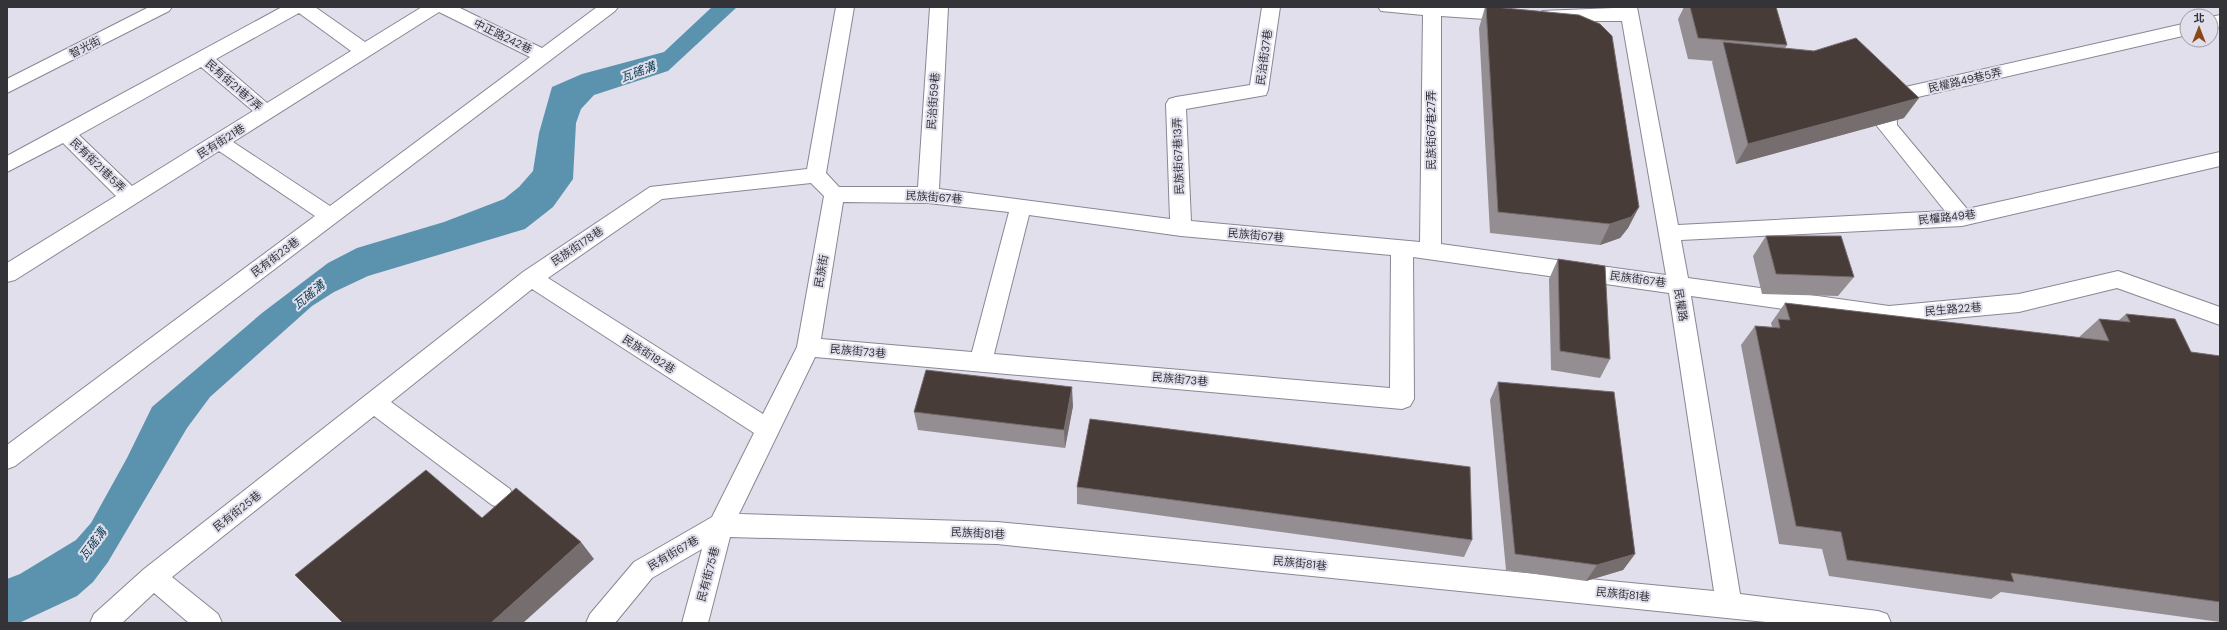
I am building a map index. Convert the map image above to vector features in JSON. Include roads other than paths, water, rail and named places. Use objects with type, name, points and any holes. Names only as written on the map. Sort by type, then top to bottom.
[{"type":"street","name":"智光街","points":[[7,87],[163,7]]},
{"type":"street","points":[[7,164],[296,7]]},
{"type":"street","points":[[303,7],[364,51]]},
{"type":"street","name":"民有街21巷","points":[[7,274],[435,7]]},
{"type":"street","name":"中正路242巷","points":[[443,7],[542,55]]},
{"type":"street","name":"民有街23巷","points":[[7,459],[542,55],[609,7]]},
{"type":"street","points":[[834,194],[816,175],[845,7]]},
{"type":"street","name":"民治街59巷","points":[[928,196],[939,7]]},
{"type":"street","name":"民治街37巷","points":[[1218,97],[1260,90],[1271,7]]},
{"type":"street","points":[[1387,7],[1500,15],[1628,11]]},
{"type":"street","name":"民族街67巷27弄","points":[[1430,251],[1432,10]]},
{"type":"street","name":"民權路","points":[[1628,11],[1678,284],[1729,605]]},
{"type":"street","name":"民權路49巷5弄","points":[[1962,218],[1887,126],[1886,98],[2179,31]]},
{"type":"street","name":"民有街21巷7弄","points":[[203,58],[266,112]]},
{"type":"street","name":"民族街67巷13弄","points":[[1181,228],[1176,104],[1218,97]]},
{"type":"street","name":"民有街21巷5弄","points":[[65,133],[130,197]]},
{"type":"street","points":[[219,142],[330,216]]},
{"type":"street","name":"民權路49巷","points":[[1669,233],[1962,218],[2220,159]]},
{"type":"street","name":"民族街178巷","points":[[373,402],[531,278],[657,192],[816,175]]},
{"type":"street","name":"民族街67巷","points":[[834,194],[928,196],[1021,206],[1181,228],[1430,251],[1678,284]]},
{"type":"street","name":"民族街","points":[[721,524],[808,346],[834,194]]},
{"type":"street","points":[[981,362],[1021,206]]},
{"type":"street","name":"民族街73巷","points":[[808,346],[1402,399],[1402,248]]},
{"type":"street","name":"民族街182巷","points":[[531,278],[767,430]]},
{"type":"street","name":"民生路22巷","points":[[1678,284],[1889,315],[2019,303],[2118,278],[2220,316]]},
{"type":"street","points":[[373,402],[502,497]]},
{"type":"street","name":"民有街25巷","points":[[103,623],[152,577],[373,402]]},
{"type":"street","name":"民族街81巷","points":[[721,524],[997,533],[1729,605],[1878,623]]},
{"type":"street","name":"民有街67巷","points":[[599,623],[643,570],[721,524]]},
{"type":"street","name":"民有街75巷","points":[[695,623],[721,524]]},
{"type":"street","points":[[152,577],[209,623]]},
{"type":"water","name":"瓦磘溝","points":[[712,7],[737,7],[668,71],[594,95],[581,109],[576,123],[573,179],[553,207],[525,229],[368,276],[334,292],[312,306],[210,397],[187,428],[108,562],[93,582],[77,596],[19,623],[7,623],[7,579],[20,574],[76,540],[91,523],[127,458],[152,407],[262,313],[328,263],[357,248],[444,222],[504,199],[519,187],[533,171],[539,133],[552,87],[582,74],[664,52]]}]
